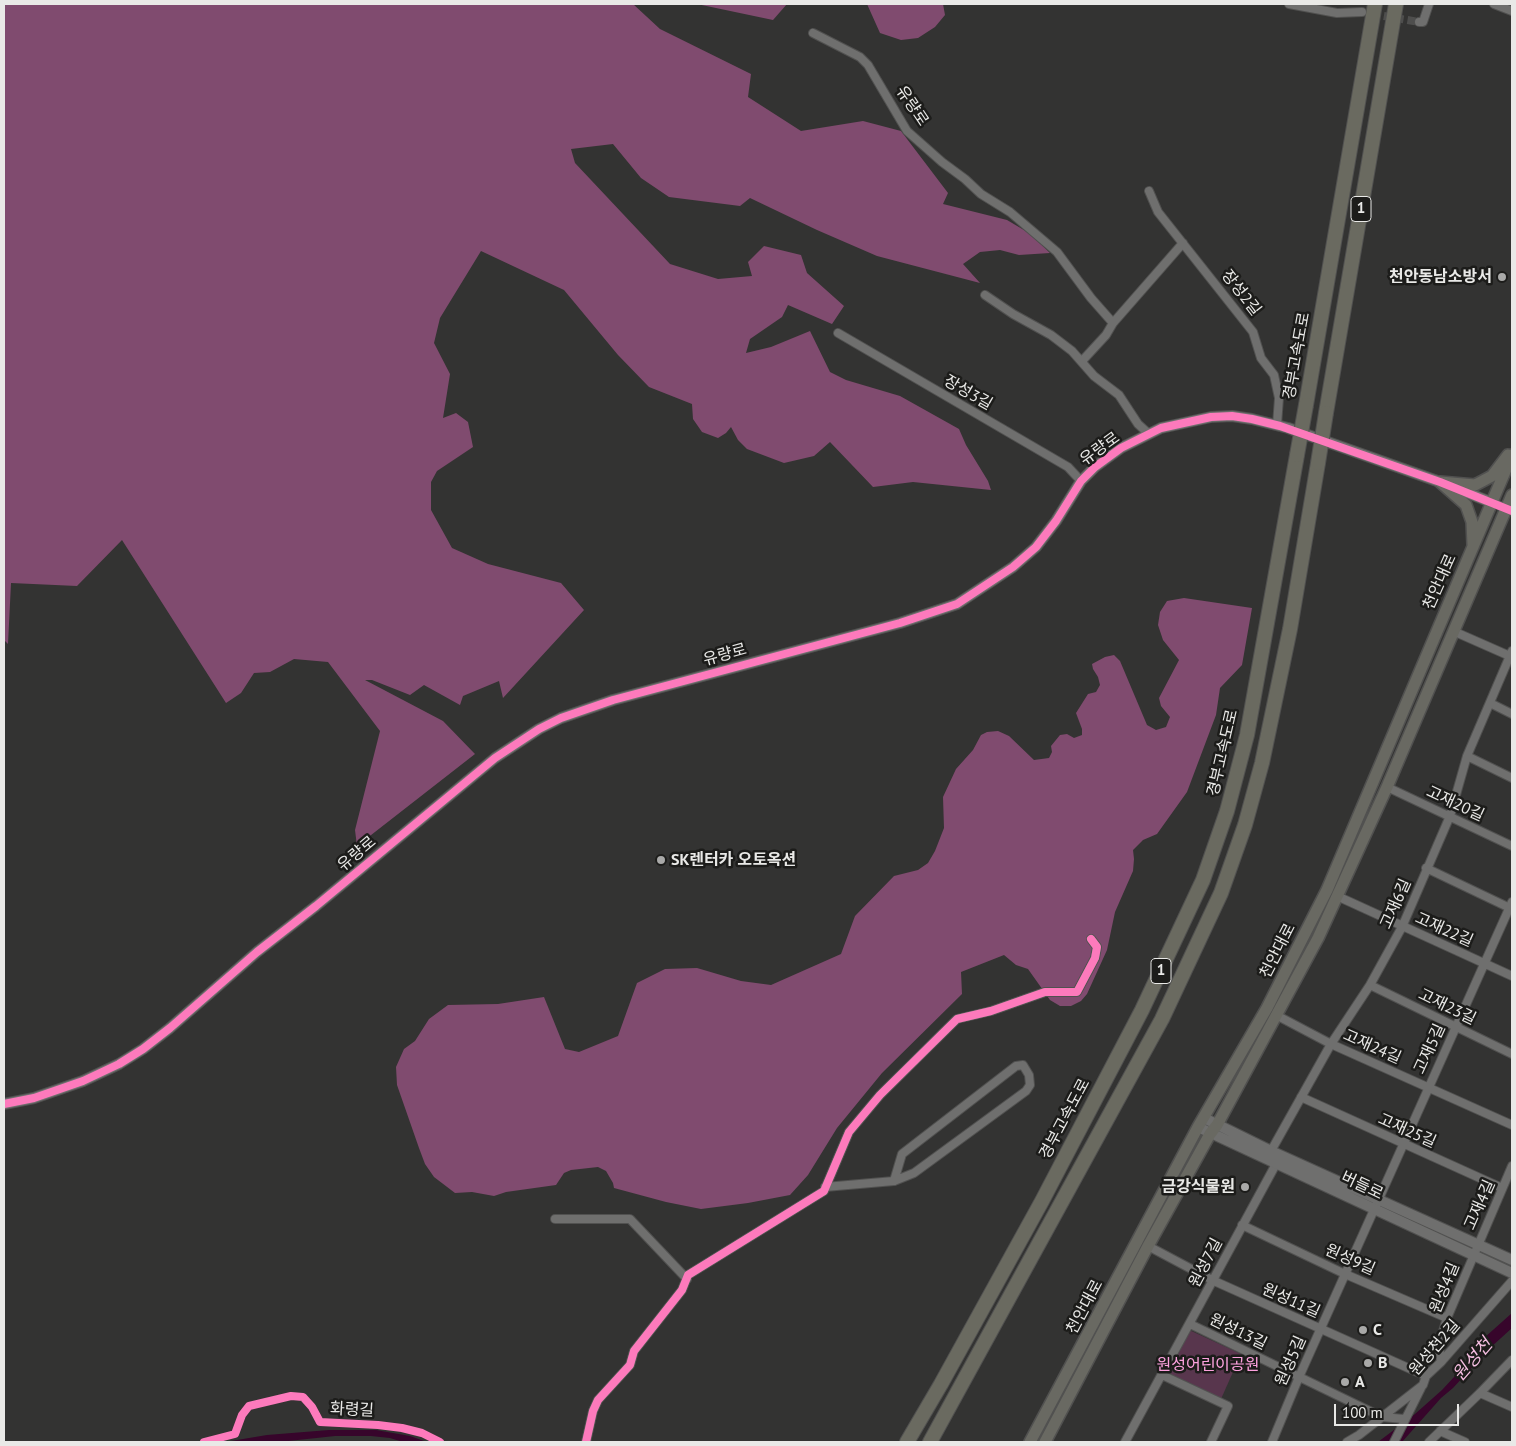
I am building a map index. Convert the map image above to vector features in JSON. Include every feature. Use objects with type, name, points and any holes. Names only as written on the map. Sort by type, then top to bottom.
[{"type":"highway","name":"경부고속도로","points":[[907,1442],[1046,1193],[1142,1010],[1203,880],[1227,811],[1247,735],[1298,455],[1375,4]]},
{"type":"highway","name":"1","points":[[930,1442],[1162,1019],[1221,893],[1245,825],[1262,763],[1290,629],[1396,4]]},
{"type":"main road","points":[[1440,482],[1475,485],[1492,476],[1512,450]]},
{"type":"main road","name":"천안대로","points":[[1030,1442],[1201,1123],[1267,1008],[1327,890],[1512,455]]},
{"type":"main road","points":[[1440,482],[1466,505],[1472,522],[1473,547]]},
{"type":"main road","name":"천안대로","points":[[1045,1442],[1148,1246],[1318,938],[1387,787],[1453,631],[1509,510],[1512,495]]},
{"type":"street","points":[[1289,4],[1337,13],[1362,12]]},
{"type":"street","points":[[1419,22],[1423,22],[1429,4]]},
{"type":"street","points":[[1494,4],[1512,11]]},
{"type":"street","name":"유량로","points":[[813,33],[860,57],[868,65],[907,131],[981,194],[1010,212],[1049,244],[1113,324]]},
{"type":"street","name":"장성2길","points":[[1149,191],[1158,212],[1253,332],[1261,358],[1274,375],[1279,398],[1277,425]]},
{"type":"street","points":[[1082,361],[1184,243]]},
{"type":"street","name":"유량로","points":[[985,295],[1013,314],[1051,335],[1072,351],[1094,376],[1119,395],[1138,424],[1149,434]]},
{"type":"street","name":"장성3길","points":[[838,333],[1068,467],[1081,481]]},
{"type":"street","name":"유량로","points":[[4,1104],[34,1098],[83,1081],[143,1049],[170,1028],[257,952],[316,906],[495,758],[539,729],[561,718],[613,700],[900,623],[958,604],[993,581],[1036,547],[1056,521],[1081,481],[1095,467],[1121,448],[1161,428],[1211,417],[1232,416],[1252,418],[1440,482],[1493,503]]},
{"type":"street","points":[[1493,503],[1509,510]]},
{"type":"street","points":[[1453,631],[1511,654]]},
{"type":"street","name":"고재6길","points":[[1271,1151],[1331,1044],[1370,985],[1402,927],[1450,816],[1467,756],[1511,654]]},
{"type":"street","points":[[1490,703],[1512,714]]},
{"type":"street","points":[[1467,756],[1512,778]]},
{"type":"street","name":"고재20길","points":[[1387,787],[1512,846]]},
{"type":"street","points":[[1426,868],[1511,907]]},
{"type":"street","name":"고재22길","points":[[1337,896],[1512,976]]},
{"type":"street","name":"고재5길","points":[[1377,1204],[1428,1087],[1511,907]]},
{"type":"street","points":[[586,1442],[593,1411],[598,1400],[630,1365],[634,1350],[682,1290],[688,1275],[824,1191],[849,1132],[880,1095],[957,1019],[991,1011],[1045,992],[1077,992],[1095,958],[1097,947],[1091,939]]},
{"type":"street","name":"고재23길","points":[[1370,985],[1512,1054]]},
{"type":"street","name":"고재24길","points":[[1276,1015],[1331,1044],[1512,1125]]},
{"type":"street","points":[[825,1187],[894,1181],[914,1173],[1026,1091],[1030,1085],[1029,1075],[1023,1066],[1016,1066],[902,1154],[894,1181]]},
{"type":"street","name":"고재25길","points":[[1301,1097],[1502,1188]]},
{"type":"street","name":"버들로","points":[[1201,1123],[1271,1151],[1475,1250],[1512,1273]]},
{"type":"street","name":"버들로","points":[[1214,1129],[1276,1164],[1377,1204]]},
{"type":"street","name":"원성7길","points":[[1125,1442],[1276,1164]]},
{"type":"street","name":"고재4길","points":[[1475,1250],[1512,1166]]},
{"type":"street","name":"원성5길","points":[[1272,1442],[1298,1377],[1377,1204]]},
{"type":"street","points":[[555,1219],[630,1219],[687,1279]]},
{"type":"street","name":"원성9길","points":[[1242,1225],[1345,1274],[1447,1318]]},
{"type":"street","name":"원성11길","points":[[1148,1246],[1212,1280],[1426,1376]]},
{"type":"street","name":"버들로","points":[[1475,1250],[1512,1260]]},
{"type":"street","name":"원성4길","points":[[1441,1362],[1439,1345],[1447,1318],[1475,1250]]},
{"type":"street","name":"원성천2길","points":[[1347,1442],[1359,1435],[1423,1385],[1426,1376],[1441,1362],[1512,1281]]},
{"type":"street","name":"원성13길","points":[[1190,1324],[1382,1416],[1404,1419]]},
{"type":"street","points":[[1428,1442],[1512,1360]]},
{"type":"street","points":[[1162,1375],[1228,1406],[1211,1442]]},
{"type":"street","points":[[1394,1442],[1404,1419],[1423,1385]]},
{"type":"street","points":[[1480,1393],[1512,1407]]},
{"type":"street","points":[[1440,1431],[1465,1442]]},
{"type":"green space","name":"원성어린이공원","points":[[1187,1329],[1241,1354],[1221,1399],[1163,1372],[1162,1366],[1180,1331]]},
{"type":"shaded area","points":[[4,4],[633,4],[660,29],[751,74],[748,97],[801,131],[863,121],[901,131],[948,193],[943,204],[1007,220],[1029,233],[1050,253],[1019,255],[1000,250],[980,252],[963,264],[980,283],[877,256],[750,198],[740,206],[669,197],[641,178],[613,144],[571,149],[575,163],[670,264],[718,279],[752,276],[748,262],[764,246],[801,255],[807,273],[844,306],[832,324],[788,305],[782,317],[750,339],[746,353],[771,347],[810,331],[830,372],[846,380],[900,396],[959,429],[966,445],[988,481],[991,490],[913,482],[873,487],[830,442],[814,456],[784,463],[747,449],[738,440],[731,427],[718,438],[702,432],[693,419],[692,404],[649,387],[618,355],[564,290],[481,251],[440,318],[434,343],[450,374],[443,418],[456,413],[468,422],[473,447],[437,471],[431,482],[431,510],[452,548],[488,564],[561,583],[584,610],[503,698],[499,681],[463,696],[460,705],[424,685],[410,695],[372,680],[365,680],[443,721],[475,754],[357,846],[355,830],[380,731],[328,662],[294,659],[270,672],[254,673],[241,693],[226,703],[122,540],[77,586],[11,583],[8,644],[4,640]]},
{"type":"shaded area","points":[[697,4],[787,4],[773,20]]},
{"type":"shaded area","points":[[867,4],[943,4],[945,15],[935,27],[918,38],[901,40],[880,33]]},
{"type":"shaded area","points":[[1184,598],[1252,608],[1242,665],[1220,688],[1216,715],[1187,792],[1157,834],[1143,840],[1133,850],[1133,871],[1115,912],[1107,950],[1087,994],[1081,1001],[1071,1006],[1060,1006],[1050,1000],[1028,969],[1016,965],[1004,955],[961,972],[962,994],[882,1073],[837,1128],[808,1175],[790,1195],[701,1209],[614,1188],[606,1171],[598,1167],[571,1170],[564,1173],[556,1185],[506,1192],[494,1196],[472,1192],[455,1193],[434,1177],[425,1164],[397,1085],[396,1067],[404,1049],[415,1041],[429,1019],[448,1005],[498,1004],[544,997],[565,1049],[579,1052],[618,1036],[637,983],[665,969],[697,968],[741,981],[771,985],[841,954],[855,916],[894,876],[918,870],[928,863],[944,828],[943,797],[956,769],[973,750],[981,735],[987,732],[998,731],[1009,736],[1034,760],[1049,758],[1052,752],[1051,746],[1060,735],[1067,734],[1074,738],[1082,735],[1082,729],[1076,713],[1088,694],[1096,692],[1100,685],[1092,664],[1105,657],[1114,655],[1120,661],[1147,725],[1156,730],[1166,727],[1170,717],[1161,706],[1159,698],[1179,660],[1163,640],[1158,625],[1160,612],[1167,601]]},
{"type":"water","name":"원성천","points":[[1512,1313],[1512,1328],[1441,1398],[1402,1442],[1378,1442],[1415,1414],[1442,1390],[1468,1362],[1484,1338]]},
{"type":"water","points":[[329,1430],[376,1430],[410,1436],[427,1442],[403,1442],[390,1438],[371,1436],[335,1436],[279,1442],[225,1442],[267,1435]]},
{"type":"tunnel","points":[[1372,14],[1419,22]]},
{"type":"cycle path","points":[[4,1104],[34,1098],[83,1081],[119,1064],[143,1049],[170,1028],[257,952],[316,906],[495,758],[539,729],[561,718],[613,700],[900,623],[957,604],[1013,567],[1036,547],[1056,521],[1081,481],[1095,467],[1121,448],[1161,428],[1211,417],[1232,416],[1252,419],[1280,426],[1440,482],[1512,511]]},
{"type":"cycle path","points":[[586,1442],[593,1411],[598,1400],[630,1365],[634,1351],[682,1290],[688,1275],[824,1191],[849,1132],[880,1095],[957,1019],[991,1011],[1045,992],[1077,992],[1095,958],[1097,947],[1091,939]]},
{"type":"cycle path","name":"화령길","points":[[204,1442],[235,1434],[242,1415],[249,1406],[291,1396],[303,1397],[312,1407],[320,1422],[402,1428],[422,1433],[440,1442]]},
{"type":"place","name":"천안동남소방서","points":[[1502,277]]},
{"type":"place","name":"SK렌터카 오토옥션","points":[[661,860]]},
{"type":"place","name":"금강식물원","points":[[1245,1187]]},
{"type":"place","name":"C","points":[[1363,1330]]},
{"type":"place","name":"B","points":[[1368,1363]]},
{"type":"place","name":"A","points":[[1345,1382]]}]
